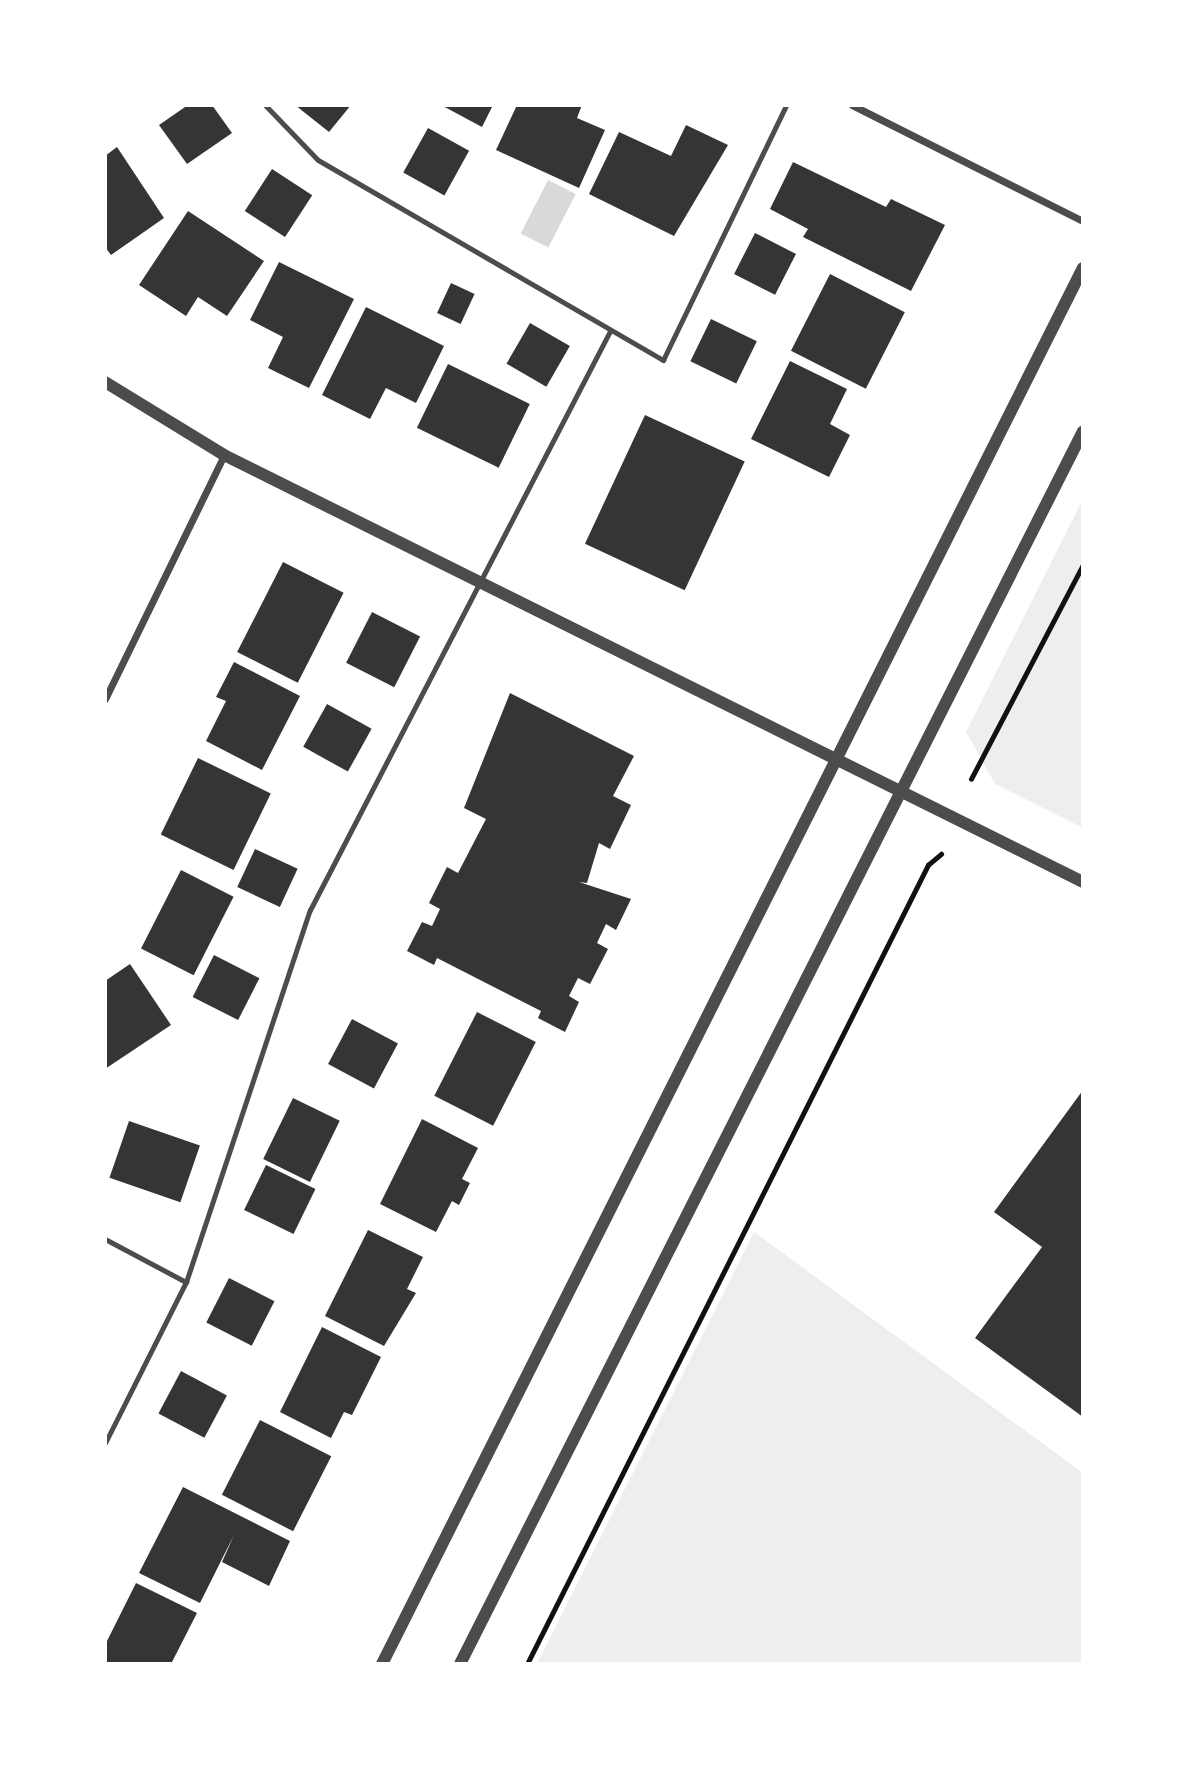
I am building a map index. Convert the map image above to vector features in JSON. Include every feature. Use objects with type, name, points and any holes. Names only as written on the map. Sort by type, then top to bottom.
[{"type":"street","points":[[852,105],[1083,221]]},
{"type":"street","points":[[382,1664],[1083,268]]},
{"type":"street","points":[[105,382],[224,455],[1083,882]]},
{"type":"street","points":[[460,1664],[1083,431]]},
{"type":"street","points":[[105,699],[224,455]]},
{"type":"lane","points":[[265,105],[318,160],[663,360],[786,105]]},
{"type":"lane","points":[[105,1443],[186,1282],[310,910],[484,584],[610,331]]},
{"type":"lane","points":[[105,1239],[186,1282]]},
{"type":"path","points":[[971,779],[1083,565]]},
{"type":"path","points":[[527,1664],[928,866],[941,854]]},
{"type":"shaded area","points":[[548,180],[576,194],[548,248],[521,233]]},
{"type":"shaded area","points":[[1083,499],[1083,828],[995,784],[966,732]]},
{"type":"shaded area","points":[[754,1232],[1083,1473],[1083,1664],[537,1664]]},
{"type":"building","points":[[188,105],[212,105],[232,133],[187,164],[159,125]]},
{"type":"building","points":[[295,105],[351,105],[329,132]]},
{"type":"building","points":[[441,105],[493,105],[482,127]]},
{"type":"building","points":[[517,105],[582,105],[577,118],[605,130],[579,188],[496,150]]},
{"type":"building","points":[[686,125],[728,145],[674,236],[589,194],[619,132],[671,156]]},
{"type":"building","points":[[428,128],[469,151],[444,195],[403,173]]},
{"type":"building","points":[[117,147],[164,218],[111,255],[105,247],[105,156]]},
{"type":"building","points":[[793,162],[886,207],[891,199],[945,225],[911,291],[803,237],[808,229],[770,209]]},
{"type":"building","points":[[272,169],[312,195],[285,237],[245,211]]},
{"type":"building","points":[[188,211],[264,261],[227,316],[198,297],[186,316],[139,285]]},
{"type":"building","points":[[755,233],[796,254],[775,295],[734,274]]},
{"type":"building","points":[[279,262],[354,299],[309,388],[268,368],[283,337],[250,320]]},
{"type":"building","points":[[830,274],[905,312],[866,389],[791,351]]},
{"type":"building","points":[[451,283],[475,294],[461,324],[437,313]]},
{"type":"building","points":[[366,307],[444,346],[416,403],[386,388],[370,419],[322,395]]},
{"type":"building","points":[[711,319],[757,341],[736,384],[690,361]]},
{"type":"building","points":[[530,323],[570,346],[546,387],[506,364]]},
{"type":"building","points":[[790,361],[847,389],[830,424],[850,435],[829,477],[751,439]]},
{"type":"building","points":[[448,364],[530,404],[499,468],[417,428]]},
{"type":"building","points":[[645,415],[745,461],[685,590],[585,544]]},
{"type":"building","points":[[283,562],[344,593],[298,683],[237,652]]},
{"type":"building","points":[[372,612],[420,637],[394,687],[346,663]]},
{"type":"building","points":[[234,662],[300,696],[262,770],[206,741],[226,701],[216,697]]},
{"type":"building","points":[[510,693],[634,756],[613,796],[631,805],[610,849],[599,843],[587,883],[579,882],[631,899],[616,930],[606,924],[597,943],[608,949],[590,984],[578,978],[569,996],[579,1002],[565,1032],[538,1018],[541,1011],[437,958],[434,965],[407,951],[422,922],[432,926],[440,909],[429,903],[447,867],[458,873],[486,819],[464,808]]},
{"type":"building","points":[[327,704],[372,729],[348,772],[303,747]]},
{"type":"building","points":[[198,758],[271,794],[234,870],[161,834]]},
{"type":"building","points":[[255,849],[298,869],[280,907],[237,887]]},
{"type":"building","points":[[181,870],[234,897],[194,975],[141,948]]},
{"type":"building","points":[[214,955],[259,978],[238,1020],[193,997]]},
{"type":"building","points":[[130,964],[171,1025],[105,1069],[105,981]]},
{"type":"building","points":[[477,1012],[536,1042],[493,1126],[434,1096]]},
{"type":"building","points":[[352,1019],[398,1043],[374,1088],[328,1064]]},
{"type":"building","points":[[1083,1090],[1083,1417],[975,1338],[1042,1247],[994,1212]]},
{"type":"building","points":[[293,1098],[340,1121],[310,1182],[263,1159]]},
{"type":"building","points":[[422,1119],[478,1148],[462,1179],[470,1183],[459,1205],[452,1201],[436,1232],[380,1204]]},
{"type":"building","points":[[129,1121],[200,1145],[180,1202],[109,1178]]},
{"type":"building","points":[[266,1165],[315,1189],[294,1234],[244,1210]]},
{"type":"building","points":[[368,1230],[423,1257],[407,1289],[416,1293],[384,1346],[325,1316]]},
{"type":"building","points":[[229,1278],[274,1301],[252,1346],[206,1323]]},
{"type":"building","points":[[322,1327],[381,1357],[352,1415],[344,1412],[331,1438],[280,1412]]},
{"type":"building","points":[[181,1371],[227,1395],[204,1438],[158,1413]]},
{"type":"building","points":[[260,1420],[331,1456],[293,1531],[222,1495]]},
{"type":"building","points":[[183,1487],[290,1541],[269,1586],[222,1562],[234,1535],[200,1603],[139,1573]]},
{"type":"building","points":[[136,1583],[197,1613],[171,1664],[105,1664],[105,1645]]}]
